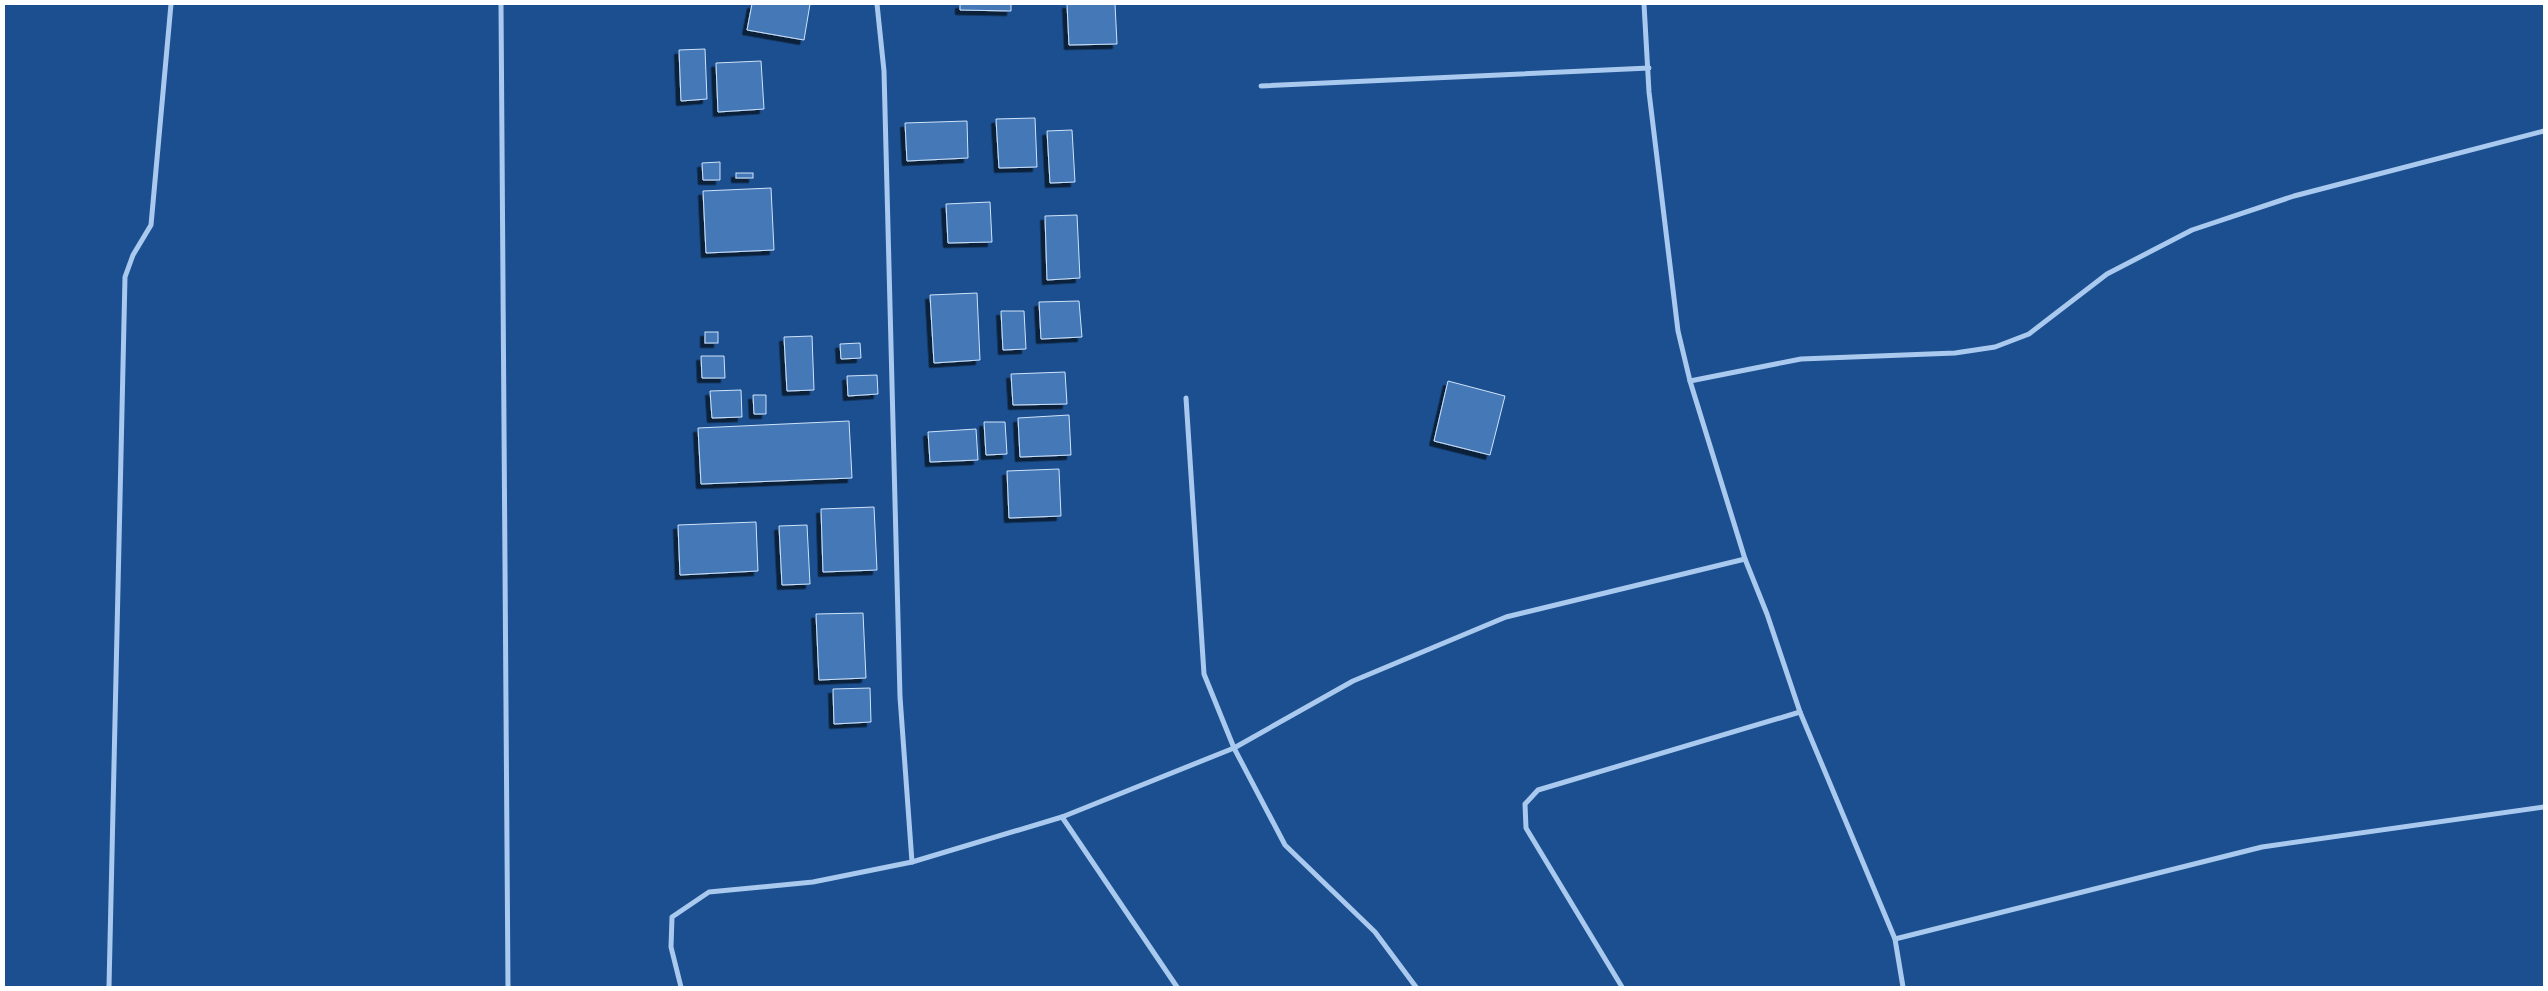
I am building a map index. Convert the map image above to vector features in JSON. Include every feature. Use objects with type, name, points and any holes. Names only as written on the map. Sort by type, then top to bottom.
[{"type":"street","points":[[109,987],[125,277],[133,256],[151,225],[171,4]]},
{"type":"street","points":[[501,4],[508,987]]},
{"type":"street","points":[[877,4],[884,71],[900,697],[912,862]]},
{"type":"street","points":[[1644,4],[1649,92],[1678,331],[1690,381],[1744,559],[1767,614],[1800,712],[1895,939],[1903,987]]},
{"type":"street","points":[[1262,86],[1649,68]]},
{"type":"street","points":[[1690,381],[1801,359],[1955,353],[1995,348],[2029,334],[2107,274],[2192,230],[2294,196],[2544,131]]},
{"type":"street","points":[[1186,398],[1204,674],[1234,748],[1285,845],[1375,932],[1416,987]]},
{"type":"street","points":[[681,987],[671,947],[672,917],[709,892],[813,882],[912,862],[1062,817],[1234,748],[1353,681],[1506,617],[1744,559]]},
{"type":"street","points":[[1622,987],[1526,828],[1525,804],[1538,790],[1800,712]]},
{"type":"street","points":[[1895,939],[2262,847],[2544,807]]},
{"type":"street","points":[[1062,817],[1177,987]]},
{"type":"building","points":[[752,4],[810,4],[804,40],[747,30]]},
{"type":"building","points":[[960,4],[1011,4],[1011,11],[960,10]]},
{"type":"building","points":[[1067,4],[1115,4],[1117,44],[1069,45]]},
{"type":"building","points":[[705,49],[707,99],[681,101],[679,50]]},
{"type":"building","points":[[761,61],[764,109],[718,112],[716,63]]},
{"type":"building","points":[[1035,118],[1037,167],[999,168],[996,119]]},
{"type":"building","points":[[967,121],[968,158],[907,161],[905,123]]},
{"type":"building","points":[[1072,130],[1075,182],[1050,183],[1047,131]]},
{"type":"building","points":[[720,162],[720,180],[703,180],[702,163]]},
{"type":"building","points":[[736,173],[753,173],[753,178],[736,178]]},
{"type":"building","points":[[771,188],[774,250],[706,253],[703,191]]},
{"type":"building","points":[[990,202],[992,242],[948,243],[946,204]]},
{"type":"building","points":[[1077,215],[1080,278],[1047,280],[1045,216]]},
{"type":"building","points":[[977,293],[980,360],[934,363],[930,295]]},
{"type":"building","points":[[1079,301],[1082,337],[1041,339],[1039,302]]},
{"type":"building","points":[[1001,311],[1024,311],[1026,349],[1003,350]]},
{"type":"building","points":[[705,332],[718,332],[718,343],[705,343]]},
{"type":"building","points":[[812,336],[814,390],[787,391],[784,337]]},
{"type":"building","points":[[860,343],[861,358],[841,359],[840,344]]},
{"type":"building","points":[[701,356],[724,356],[725,378],[702,378]]},
{"type":"building","points":[[1065,372],[1067,404],[1013,405],[1011,374]]},
{"type":"building","points":[[877,375],[878,394],[848,396],[847,376]]},
{"type":"building","points":[[1448,381],[1505,396],[1490,455],[1434,441]]},
{"type":"building","points":[[741,390],[742,417],[712,418],[710,391]]},
{"type":"building","points":[[753,395],[766,395],[766,414],[754,414]]},
{"type":"building","points":[[1069,415],[1071,455],[1020,457],[1018,418]]},
{"type":"building","points":[[849,421],[852,478],[701,484],[698,428]]},
{"type":"building","points":[[984,422],[1005,422],[1007,454],[986,455]]},
{"type":"building","points":[[976,429],[978,460],[930,462],[928,432]]},
{"type":"building","points":[[1059,469],[1061,516],[1009,518],[1007,471]]},
{"type":"building","points":[[874,507],[877,570],[823,572],[821,509]]},
{"type":"building","points":[[756,522],[758,571],[680,575],[678,525]]},
{"type":"building","points":[[807,525],[810,584],[782,585],[779,526]]},
{"type":"building","points":[[863,613],[866,678],[819,680],[816,614]]},
{"type":"building","points":[[870,688],[871,722],[834,724],[833,689]]}]
